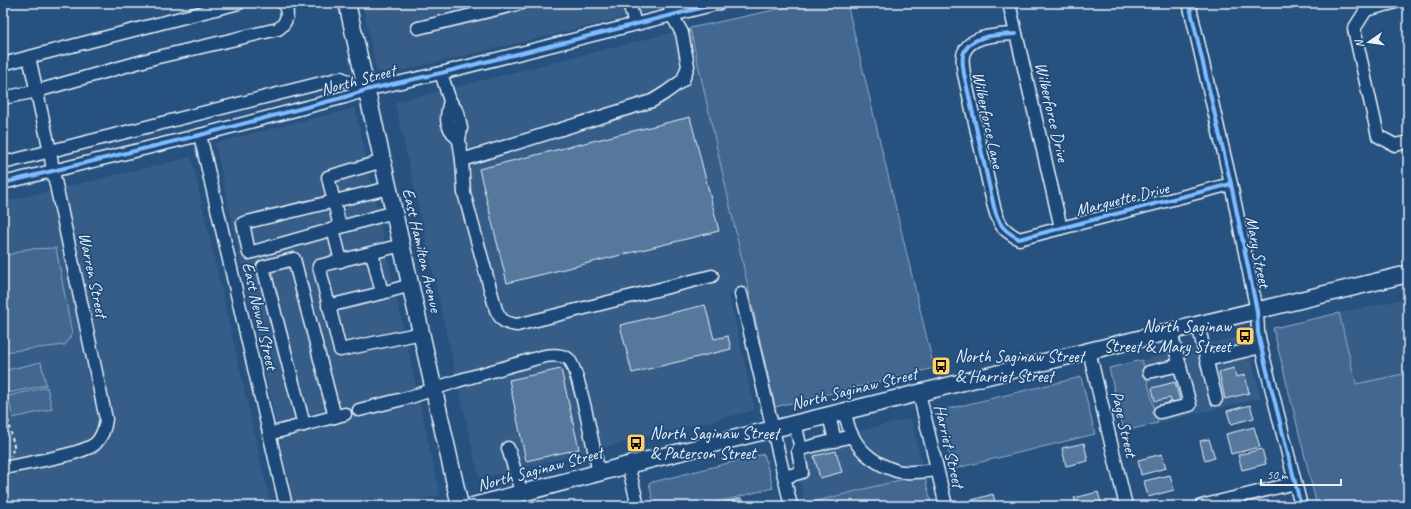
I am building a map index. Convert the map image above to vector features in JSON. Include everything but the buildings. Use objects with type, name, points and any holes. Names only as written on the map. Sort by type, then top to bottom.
[{"type":"main road","name":"East Hamilton Avenue","points":[[346,3],[460,506]]},
{"type":"main road","name":"North Saginaw Street","points":[[473,506],[795,423],[1408,274]]},
{"type":"street","points":[[3,64],[239,3]]},
{"type":"street","points":[[3,98],[37,91],[154,58],[278,29],[284,25],[287,15],[285,5],[283,3]]},
{"type":"street","points":[[418,28],[522,3]]},
{"type":"street","points":[[629,3],[635,24]]},
{"type":"street","name":"North Street","points":[[3,183],[200,135],[345,97],[366,90],[441,73],[635,24],[670,9],[720,3]]},
{"type":"street","name":"Wilberforce Drive","points":[[1009,3],[1061,228]]},
{"type":"street","name":"Mary Street","points":[[1189,3],[1231,184],[1257,311],[1258,332],[1261,347],[1301,506]]},
{"type":"street","points":[[1393,3],[1366,10],[1354,29],[1378,136],[1395,145],[1408,142]]},
{"type":"street","points":[[462,160],[652,100],[683,80],[688,66],[682,33],[670,9]]},
{"type":"street","name":"Wilberforce Lane","points":[[1016,34],[986,37],[981,39],[969,45],[963,59],[964,74],[999,224],[1020,239]]},
{"type":"street","name":"Warren Street","points":[[7,464],[87,449],[101,437],[105,428],[104,406],[29,57]]},
{"type":"street","points":[[441,73],[450,101],[458,113],[461,128],[458,140],[462,160],[464,193],[496,310],[501,319],[507,323],[517,325],[712,276]]},
{"type":"street","name":"North Street","points":[[3,163],[341,78],[366,90]]},
{"type":"street","name":"East Newall Street","points":[[200,135],[286,506]]},
{"type":"street","points":[[341,261],[336,228],[335,201],[328,177],[383,161]]},
{"type":"street","name":"Marquette Drive","points":[[1020,239],[1231,184]]},
{"type":"street","points":[[389,188],[243,223],[249,253],[394,212]]},
{"type":"street","points":[[402,245],[319,266],[328,306],[340,350],[422,333]]},
{"type":"street","points":[[372,253],[382,293]]},
{"type":"street","points":[[269,434],[304,425],[340,415],[294,259],[263,266],[304,425]]},
{"type":"street","points":[[328,306],[411,285]]},
{"type":"street","points":[[741,294],[791,506]]},
{"type":"street","points":[[1198,325],[1216,399]]},
{"type":"street","points":[[1160,412],[1190,405],[1171,332]]},
{"type":"street","points":[[1207,360],[1261,347]]},
{"type":"street","name":"Page Street","points":[[1089,351],[1126,506]]},
{"type":"street","points":[[359,410],[411,397],[546,356],[568,358],[574,369],[586,411],[599,473]]},
{"type":"street","points":[[1149,372],[1180,364]]},
{"type":"street","name":"Harriet Street","points":[[919,393],[946,506]]},
{"type":"street","points":[[844,411],[852,436],[859,447],[869,457],[898,471],[924,472],[937,470]]},
{"type":"street","points":[[829,415],[835,441]]},
{"type":"street","points":[[785,477],[802,472],[798,451],[801,449],[795,423]]},
{"type":"street","points":[[801,449],[852,436]]},
{"type":"street","points":[[508,448],[522,494]]},
{"type":"street","points":[[628,465],[635,504]]},
{"type":"street","points":[[1201,506],[1295,482]]},
{"type":"path","points":[[3,397],[14,446],[7,464]]},
{"type":"shaded area","points":[[362,3],[686,3],[391,73],[379,72],[376,67]]},
{"type":"shaded area","points":[[807,3],[847,3],[934,368],[775,407],[690,28]]},
{"type":"shaded area","points":[[690,28],[749,289],[729,294],[755,410],[479,479],[395,102]]},
{"type":"shaded area","points":[[355,108],[440,495],[391,506],[294,506],[215,143]]},
{"type":"shaded area","points":[[191,157],[271,506],[3,506],[3,202]]},
{"type":"shaded area","points":[[56,248],[72,334],[65,345],[3,352],[3,257],[26,249]]},
{"type":"shaded area","points":[[1408,298],[1408,373],[1356,385],[1339,313]]},
{"type":"shaded area","points":[[1339,313],[1356,384],[1408,373],[1408,506],[1317,506],[1273,328]]},
{"type":"shaded area","points":[[1246,335],[1261,398],[1158,423],[1142,360]]},
{"type":"shaded area","points":[[1142,360],[1158,423],[1124,431],[1109,368]]},
{"type":"shaded area","points":[[41,362],[46,385],[8,393],[3,371]]},
{"type":"shaded area","points":[[1081,377],[1095,434],[953,469],[939,411]]},
{"type":"shaded area","points":[[47,387],[52,409],[13,418],[8,396]]},
{"type":"shaded area","points":[[911,418],[924,474],[805,504],[792,448]]},
{"type":"shaded area","points":[[764,454],[773,488],[702,506],[654,506],[649,483]]},
{"type":"shaded area","points":[[924,474],[932,506],[806,506],[805,504]]},
{"type":"cycle path","points":[[3,183],[200,135],[345,97],[366,90],[441,73],[720,3]]},
{"type":"cycle path","points":[[1189,3],[1231,184],[1257,311],[1258,332],[1261,347],[1301,506]]},
{"type":"cycle path","points":[[1016,34],[978,39],[966,48],[963,55],[964,74],[994,207],[1000,223],[1009,233],[1019,239],[1231,184]]},
{"type":"place","name":"North Saginaw Street & Mary Street","points":[[1245,336]]},
{"type":"place","name":"North Saginaw Street & Harriet Street","points":[[941,366]]},
{"type":"place","name":"North Saginaw Street & Paterson Street","points":[[636,443]]}]
